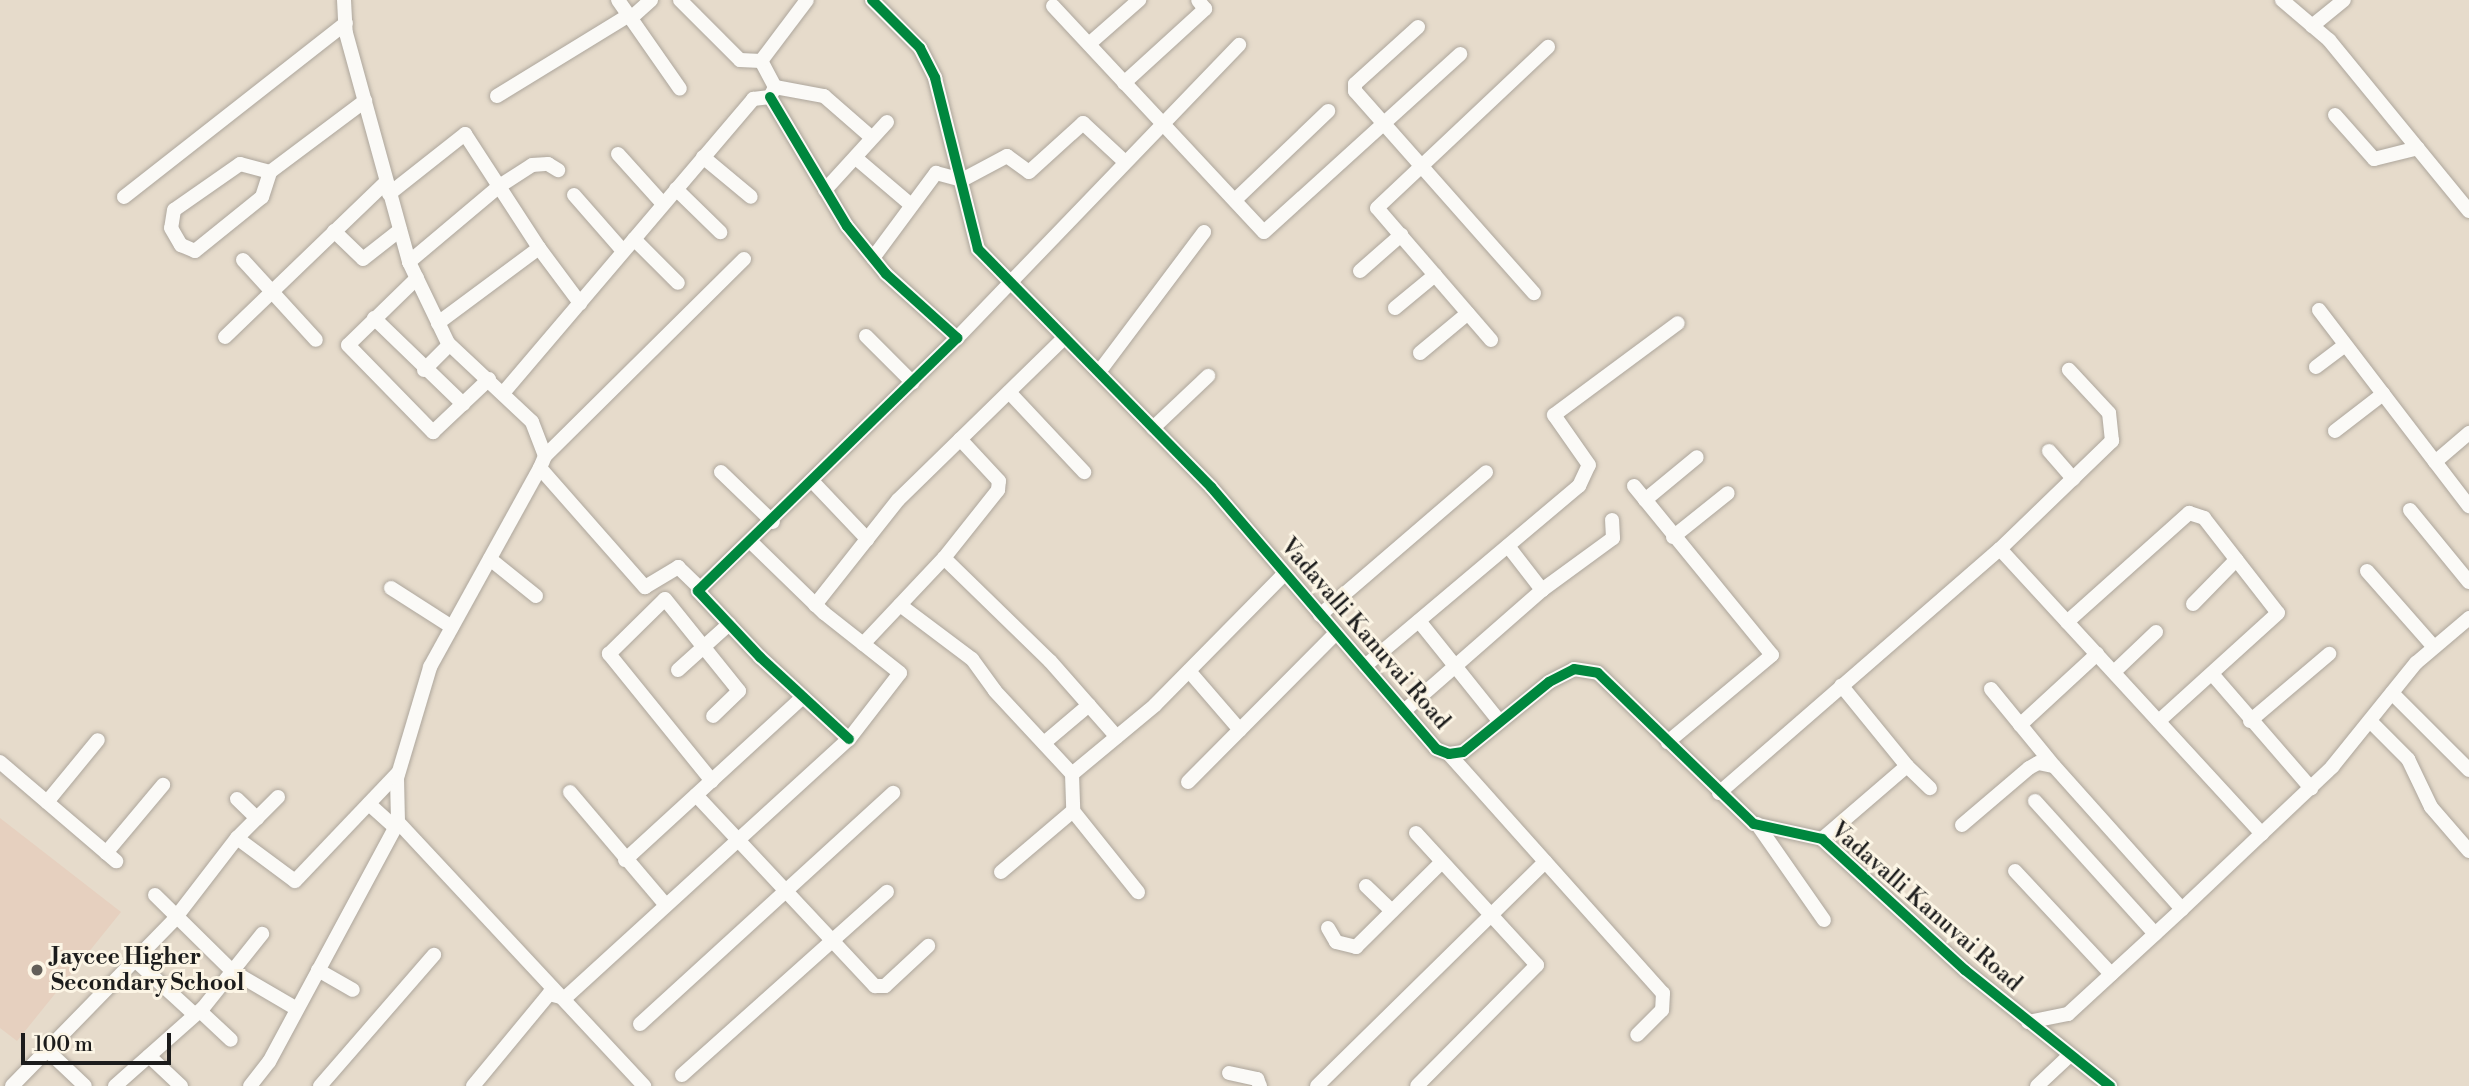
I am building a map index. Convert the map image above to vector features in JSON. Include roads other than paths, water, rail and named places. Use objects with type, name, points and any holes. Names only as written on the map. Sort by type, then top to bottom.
[{"type":"street","points":[[344,0],[346,23],[365,101],[409,262],[449,345],[504,392],[532,422],[543,462],[645,587],[678,567],[701,589],[729,624],[849,738]]},
{"type":"street","points":[[618,0],[680,89]]},
{"type":"street","points":[[497,96],[630,17],[651,0]]},
{"type":"street","points":[[680,0],[740,60],[761,61]]},
{"type":"street","points":[[761,61],[807,0]]},
{"type":"street","name":"Vadavalli Kanuvai Road","points":[[872,0],[920,48],[935,78],[962,180],[967,220],[978,249],[1153,428],[1285,573],[1436,749],[1449,754],[1463,751],[1549,682],[1587,668],[1598,673],[1719,793],[1757,824],[1822,839],[2028,1022],[2068,1056],[2110,1086]]},
{"type":"street","points":[[1089,44],[1139,0]]},
{"type":"street","points":[[1124,83],[1205,9],[1198,0]]},
{"type":"street","points":[[2282,0],[2329,40],[2469,211]]},
{"type":"street","points":[[2312,26],[2344,0]]},
{"type":"street","points":[[1053,6],[1264,232],[1460,54]]},
{"type":"street","points":[[124,197],[346,23]]},
{"type":"street","points":[[1418,27],[1355,84],[1382,125],[1534,293]]},
{"type":"street","points":[[701,589],[773,522],[913,383],[1124,161],[1239,45]]},
{"type":"street","points":[[1491,340],[1377,208],[1548,47]]},
{"type":"street","points":[[761,61],[772,92],[825,190],[873,258],[957,338]]},
{"type":"street","points":[[504,392],[753,99],[772,92],[824,96],[871,137]]},
{"type":"street","points":[[270,172],[240,164],[174,211],[171,228],[181,245],[195,251],[262,197],[270,172],[365,101]]},
{"type":"street","points":[[1234,200],[1328,111]]},
{"type":"street","points":[[2335,114],[2374,159],[2418,148]]},
{"type":"street","points":[[825,190],[857,159],[871,137],[887,122]]},
{"type":"street","points":[[873,258],[936,173],[962,180],[1007,156],[1029,172],[1083,123],[1124,161]]},
{"type":"street","points":[[225,337],[334,231],[388,188],[465,134],[539,248],[580,303]]},
{"type":"street","points":[[618,154],[663,204]]},
{"type":"street","points":[[703,157],[751,197]]},
{"type":"street","points":[[857,159],[911,205]]},
{"type":"street","points":[[409,262],[498,187],[532,165],[548,164],[558,170]]},
{"type":"street","points":[[676,189],[720,232]]},
{"type":"street","points":[[573,195],[623,251]]},
{"type":"street","points":[[334,231],[363,259],[400,230]]},
{"type":"street","points":[[1099,372],[1204,232]]},
{"type":"street","points":[[1360,271],[1401,235]]},
{"type":"street","points":[[634,239],[678,283]]},
{"type":"street","points":[[438,323],[539,248]]},
{"type":"street","points":[[250,1086],[269,1062],[397,825],[398,773],[430,667],[543,462],[744,259]]},
{"type":"street","points":[[243,260],[316,340]]},
{"type":"street","points":[[1395,308],[1435,275]]},
{"type":"street","points":[[416,278],[348,345],[433,432],[489,379]]},
{"type":"street","points":[[2319,310],[2469,506]]},
{"type":"street","points":[[1420,353],[1468,313]]},
{"type":"street","points":[[374,318],[424,370],[463,404]]},
{"type":"street","points":[[1365,666],[1579,486],[1588,465],[1554,415],[1678,323]]},
{"type":"street","points":[[866,336],[913,383]]},
{"type":"street","points":[[816,605],[898,499],[1065,337]]},
{"type":"street","points":[[424,370],[449,345]]},
{"type":"street","points":[[2316,367],[2344,346]]},
{"type":"street","points":[[1719,793],[1840,685],[2000,549],[2112,441],[2109,413],[2069,370]]},
{"type":"street","points":[[1153,428],[1208,376]]},
{"type":"street","points":[[1009,391],[1084,472]]},
{"type":"street","points":[[2335,431],[2383,394]]},
{"type":"street","points":[[2435,462],[2469,433]]},
{"type":"street","points":[[863,644],[944,558],[998,490],[999,481],[960,439]]},
{"type":"street","points":[[2049,451],[2073,479]]},
{"type":"street","points":[[1645,500],[1697,457]]},
{"type":"street","points":[[722,472],[773,522]]},
{"type":"street","points":[[1320,615],[1486,472]]},
{"type":"street","points":[[813,482],[867,539]]},
{"type":"street","points":[[1634,486],[1772,655],[1668,742]]},
{"type":"street","points":[[1674,537],[1728,493]]},
{"type":"street","points":[[2410,510],[2469,582]]},
{"type":"street","points":[[2067,622],[2189,513],[2204,518],[2278,613],[2213,675],[2159,721]]},
{"type":"street","points":[[1404,711],[1542,590],[1613,538],[1612,520]]},
{"type":"street","points":[[565,998],[664,903],[849,738],[900,673],[816,605],[751,542]]},
{"type":"street","points":[[1508,546],[1542,590]]},
{"type":"street","points":[[2000,549],[2262,834]]},
{"type":"street","points":[[944,558],[1118,737]]},
{"type":"street","points":[[490,559],[536,596]]},
{"type":"street","points":[[2193,604],[2236,560]]},
{"type":"street","points":[[2367,571],[2434,647]]},
{"type":"street","points":[[1072,774],[1118,737],[1189,671],[1285,573]]},
{"type":"street","points":[[391,588],[452,627]]},
{"type":"street","points":[[712,780],[608,654],[665,600],[739,691],[713,716]]},
{"type":"street","points":[[900,605],[972,659],[1072,774],[1073,811],[1138,892]]},
{"type":"street","points":[[2045,1036],[2311,788],[2434,647],[2469,618]]},
{"type":"street","points":[[1419,621],[1500,722]]},
{"type":"street","points":[[678,670],[729,624]]},
{"type":"street","points":[[2114,672],[2156,632]]},
{"type":"street","points":[[1188,782],[1336,633]]},
{"type":"street","points":[[2020,725],[2097,654]]},
{"type":"street","points":[[2250,721],[2329,654]]},
{"type":"street","points":[[1189,671],[1240,730]]},
{"type":"street","points":[[2213,675],[2250,721],[2311,788]]},
{"type":"street","points":[[1840,685],[1907,766],[1930,788]]},
{"type":"street","points":[[1991,689],[2054,766],[2182,909]]},
{"type":"street","points":[[2392,693],[2469,770]]},
{"type":"street","points":[[625,860],[803,696]]},
{"type":"street","points":[[1044,743],[1089,705]]},
{"type":"street","points":[[2370,720],[2408,759],[2431,807],[2469,850]]},
{"type":"street","points":[[47,802],[99,740]]},
{"type":"street","points":[[1449,754],[1663,993],[1662,1010],[1637,1035]]},
{"type":"street","points":[[0,762],[111,857],[163,785]]},
{"type":"street","points":[[1962,825],[2029,768],[2038,763],[2054,766]]},
{"type":"street","points":[[1822,839],[1907,766]]},
{"type":"street","points":[[237,838],[295,881],[398,773]]},
{"type":"street","points":[[570,792],[602,824],[625,860],[664,903]]},
{"type":"street","points":[[640,1024],[893,793]]},
{"type":"street","points":[[695,795],[832,942],[880,988],[928,946]]},
{"type":"street","points":[[12,1086],[178,915],[237,838],[278,797]]},
{"type":"street","points":[[237,799],[257,818]]},
{"type":"street","points":[[2035,801],[2155,934]]},
{"type":"street","points":[[369,804],[397,825],[565,998],[644,1086]]},
{"type":"street","points":[[1001,872],[1073,811]]},
{"type":"street","points":[[1757,824],[1824,920]]},
{"type":"street","points":[[1416,833],[1537,965],[1417,1086]]},
{"type":"street","points":[[1317,1086],[1545,862]]},
{"type":"street","points":[[1328,928],[1336,942],[1356,947],[1441,863]]},
{"type":"street","points":[[2015,871],[2111,974]]},
{"type":"street","points":[[1366,886],[1392,911]]},
{"type":"street","points":[[682,1075],[887,892]]},
{"type":"street","points":[[155,895],[232,971],[297,1009]]},
{"type":"street","points":[[115,1086],[197,1013],[262,934]]},
{"type":"street","points":[[320,1086],[434,955]]},
{"type":"street","points":[[135,960],[231,1040]]},
{"type":"street","points":[[317,970],[353,990]]},
{"type":"street","points":[[473,1086],[548,994],[565,998]]},
{"type":"street","points":[[2028,1022],[2068,1014]]},
{"type":"street","points":[[47,1051],[85,1086]]},
{"type":"street","points":[[149,1056],[181,1086]]},
{"type":"street","points":[[2037,1086],[2068,1056]]},
{"type":"street","points":[[1229,1073],[1257,1079],[1260,1086]]},
{"type":"place","name":"Jaycee Higher Secondary School","points":[[37,970]]}]
